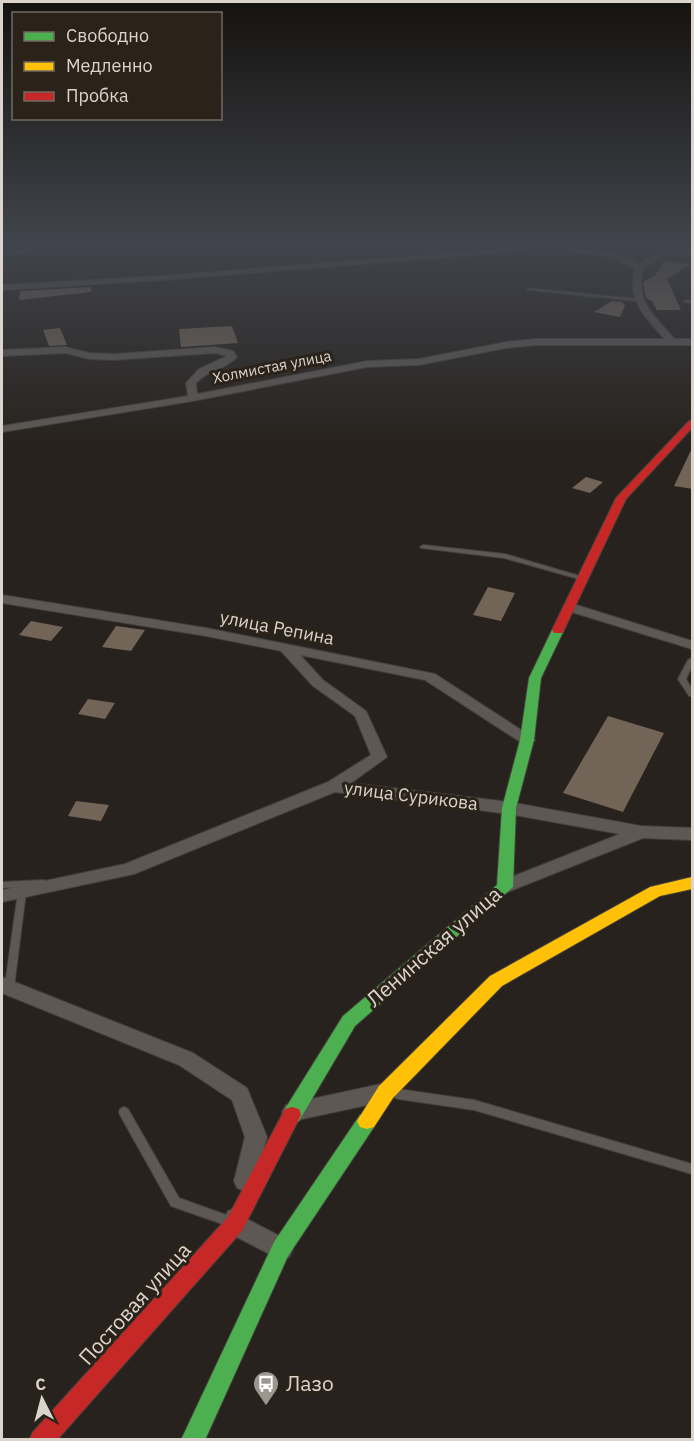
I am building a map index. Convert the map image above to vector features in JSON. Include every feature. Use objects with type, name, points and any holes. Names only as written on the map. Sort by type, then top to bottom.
[{"type":"street","points":[[645,309],[672,341]]},
{"type":"street","name":"Холмистая улица","points":[[2,429],[193,398],[367,364],[419,362],[506,345],[536,342],[693,342]]},
{"type":"street","points":[[2,353],[65,350],[89,356],[114,357],[214,350],[230,353],[232,357],[224,363],[202,371],[191,383],[193,398]]},
{"type":"street","name":"Ленинская улица","points":[[235,1224],[293,1112],[349,1021],[505,887],[509,808],[527,740],[535,678],[621,498],[693,423]]},
{"type":"street","name":"улица Репина","points":[[2,599],[206,632],[430,677],[527,740]]},
{"type":"street","points":[[570,607],[693,645]]},
{"type":"street","points":[[286,648],[318,683],[361,714],[379,757],[334,786]]},
{"type":"street","name":"улица Сурикова","points":[[2,896],[128,870],[334,786],[509,808],[641,832],[693,834]]},
{"type":"street","points":[[505,887],[641,832]]},
{"type":"street","points":[[193,1440],[281,1249],[386,1092],[496,981],[656,891],[693,883]]},
{"type":"street","points":[[4,987],[186,1059],[240,1094],[256,1137],[235,1224],[281,1249]]},
{"type":"street","points":[[293,1112],[386,1092]]},
{"type":"street","name":"Постовая улица","points":[[41,1440],[235,1224]]},
{"type":"lane","points":[[423,547],[505,556],[583,579]]},
{"type":"lane","points":[[693,660],[682,680],[693,694]]},
{"type":"lane","points":[[2,885],[62,883]]},
{"type":"lane","points":[[4,987],[22,892]]},
{"type":"lane","points":[[386,1092],[474,1105],[693,1169]]},
{"type":"lane","points":[[124,1112],[176,1202],[235,1224]]},
{"type":"building","points":[[599,309],[623,309],[620,317],[594,312]]},
{"type":"building","points":[[232,326],[238,343],[181,347],[179,329]]},
{"type":"building","points":[[60,328],[67,345],[49,346],[43,330]]},
{"type":"building","points":[[693,446],[693,489],[674,486]]},
{"type":"building","points":[[586,477],[603,482],[590,493],[572,488]]},
{"type":"building","points":[[488,587],[515,593],[501,621],[473,615]]},
{"type":"building","points":[[31,621],[63,627],[51,641],[19,635]]},
{"type":"building","points":[[116,626],[145,630],[131,651],[102,647]]},
{"type":"building","points":[[88,699],[115,703],[105,719],[78,714]]},
{"type":"building","points":[[608,716],[664,733],[623,812],[563,793]]},
{"type":"building","points":[[76,801],[109,805],[101,821],[68,816]]},
{"type":"traffic: fast","points":[[292,1115],[349,1021],[505,887],[509,808],[527,740],[535,678],[558,630]]},
{"type":"traffic: fast","points":[[193,1440],[281,1249],[367,1121]]},
{"type":"traffic: slow","points":[[367,1121],[386,1092],[496,981],[656,891],[692,883]]},
{"type":"traffic: jam","points":[[558,630],[621,498],[692,423]]},
{"type":"traffic: jam","points":[[41,1440],[235,1224],[292,1115]]},
{"type":"place","name":"Лазо","points":[[266,1407]]}]
